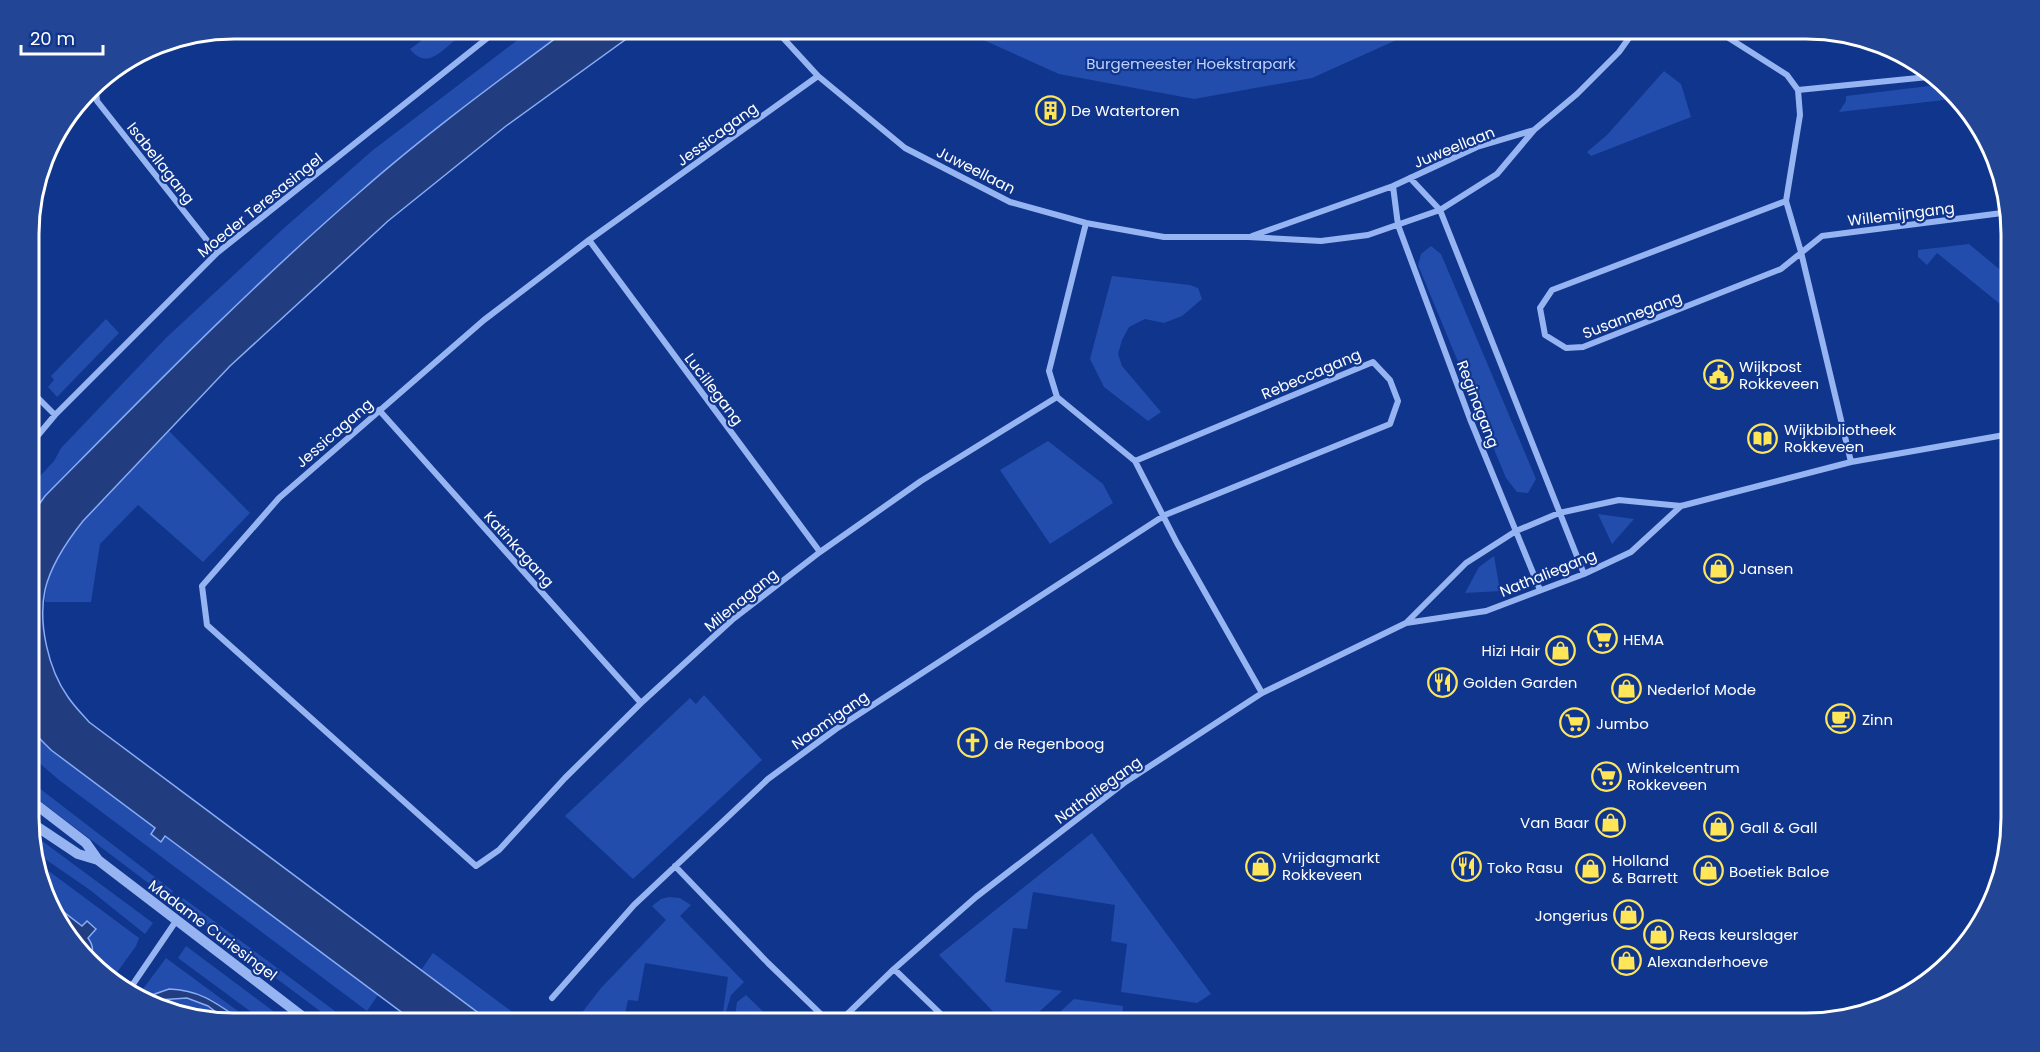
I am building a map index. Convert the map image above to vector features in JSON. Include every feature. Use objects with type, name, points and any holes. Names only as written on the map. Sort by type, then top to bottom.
[{"type":"street","name":"Moeder Teresasingel","points":[[39,434],[55,415],[217,253],[486,39]]},
{"type":"street","name":"Juweellaan","points":[[784,39],[818,76],[905,148],[1010,202],[1086,223],[1164,237],[1321,240],[1368,235],[1398,225]]},
{"type":"street","name":"Juweellaan","points":[[1440,210],[1497,174],[1534,130],[1577,94],[1619,52],[1628,39]]},
{"type":"street","points":[[1730,39],[1787,75],[1798,90],[1800,115],[1786,201],[1801,252],[1851,462]]},
{"type":"street","name":"Jessicagang","points":[[476,866],[207,625],[202,586],[279,498],[484,320],[589,240],[818,76]]},
{"type":"street","points":[[1798,90],[1922,78]]},
{"type":"street","name":"Isabellagang","points":[[96,96],[97,101],[217,253]]},
{"type":"street","name":"Juweellaan","points":[[1248,237],[1393,186],[1477,147],[1534,130]]},
{"type":"street","points":[[1410,178],[1440,210],[1584,574]]},
{"type":"street","name":"Reginagang","points":[[1393,186],[1398,225],[1470,419],[1540,590]]},
{"type":"street","name":"Susannegang","points":[[1786,201],[1552,290],[1540,308],[1545,335],[1566,348],[1583,347],[1781,269],[1801,252]]},
{"type":"street","points":[[1398,225],[1440,210]]},
{"type":"street","name":"Willemijngang","points":[[1801,252],[1822,236],[1999,214]]},
{"type":"street","points":[[1086,223],[1049,371],[1057,397],[1135,461],[1262,693]]},
{"type":"street","name":"Lucillegang","points":[[589,240],[820,552]]},
{"type":"street","name":"Rebeccagang","points":[[1135,461],[1373,362],[1390,380],[1398,401],[1390,424],[1164,515]]},
{"type":"street","name":"Milenagang","points":[[476,866],[500,850],[565,778],[641,703],[732,620],[820,552],[921,481],[1057,397]]},
{"type":"street","points":[[39,399],[55,415]]},
{"type":"street","name":"Katinkagang","points":[[379,410],[641,703]]},
{"type":"street","name":"Nathaliegang","points":[[1406,623],[1466,563],[1516,531],[1559,513],[1619,500],[1681,506],[1851,462],[2001,436]]},
{"type":"street","name":"Nathaliegang","points":[[848,1013],[976,897],[1124,783],[1262,693],[1406,623],[1486,611],[1584,574],[1631,552],[1681,506]]},
{"type":"street","name":"Naomigang","points":[[552,998],[634,905],[768,779],[836,729],[1164,515]]},
{"type":"street","name":"Madame Curiesingel","points":[[39,807],[86,843],[98,860],[298,1013]]},
{"type":"street","name":"Madame Curiesingel","points":[[40,829],[78,854],[98,860]]},
{"type":"street","points":[[675,866],[820,1013]]},
{"type":"street","points":[[133,984],[176,921]]},
{"type":"street","points":[[894,969],[940,1013]]},
{"type":"green space","points":[[424,39],[456,39],[430,58],[417,56],[410,49]]},
{"type":"green space","points":[[519,39],[555,39],[437,128],[320,227],[161,379],[39,504],[39,477],[54,461],[61,448],[167,337],[283,229],[373,150]]},
{"type":"green space","name":"Burgemeester Hoekstrapark","points":[[981,39],[1399,39],[1312,78],[1194,99],[1059,74]]},
{"type":"green space","points":[[1664,71],[1681,84],[1691,117],[1591,156],[1587,152],[1607,135]]},
{"type":"green space","points":[[1933,85],[1948,100],[1839,112],[1846,101],[1846,96]]},
{"type":"green space","points":[[1969,244],[2001,271],[2001,305],[1937,253],[1927,265],[1918,257],[1918,250]]},
{"type":"green space","points":[[1431,246],[1441,254],[1536,479],[1528,493],[1517,492],[1506,478],[1418,265],[1421,254]]},
{"type":"green space","points":[[1112,276],[1190,285],[1198,288],[1202,299],[1182,316],[1164,323],[1145,319],[1129,327],[1122,340],[1118,354],[1122,366],[1161,412],[1148,421],[1104,387],[1090,359]]},
{"type":"green space","points":[[106,319],[119,333],[57,397],[48,387],[54,380],[51,376]]},
{"type":"green space","points":[[169,431],[250,513],[203,562],[138,505],[100,544],[91,602],[45,602],[52,569],[69,539],[91,512]]},
{"type":"green space","points":[[1048,441],[1103,484],[1113,503],[1050,544],[1000,470]]},
{"type":"green space","points":[[1598,514],[1634,519],[1612,544]]},
{"type":"green space","points":[[1494,556],[1500,591],[1465,593],[1479,567]]},
{"type":"green space","points":[[704,695],[762,760],[633,879],[565,816],[690,698],[696,704]]},
{"type":"green space","points":[[39,738],[51,750],[155,828],[151,834],[165,836],[378,995],[367,1011],[39,763]]},
{"type":"green space","points":[[39,788],[173,891],[168,898],[39,800]]},
{"type":"green space","points":[[1092,833],[1211,994],[1197,1003],[1121,992],[1127,944],[1111,941],[1115,905],[1033,892],[1027,929],[1013,928],[1005,982],[1062,991],[1038,1013],[994,1013],[939,955]]},
{"type":"green space","points":[[41,840],[153,923],[145,934],[90,890],[44,858]]},
{"type":"green space","points":[[46,869],[139,938],[116,973],[89,948],[88,938],[96,928],[87,921],[82,926],[63,911]]},
{"type":"green space","points":[[183,898],[338,1013],[323,1013],[178,905]]},
{"type":"green space","points":[[680,898],[691,905],[680,916],[744,982],[731,995],[726,1012],[723,1012],[728,977],[645,963],[638,1001],[628,1000],[625,1013],[582,1013],[601,988],[666,920],[652,906],[661,899]]},
{"type":"green space","points":[[186,946],[276,1013],[252,1013],[178,958]]},
{"type":"green space","points":[[433,953],[514,1013],[479,1013],[421,970]]},
{"type":"green space","points":[[166,958],[240,1013],[231,1013],[211,999],[153,995],[142,990]]},
{"type":"green space","points":[[746,995],[765,1013],[735,1013],[737,1002]]},
{"type":"green space","points":[[187,998],[208,1006],[216,1012],[196,1009],[163,1000]]},
{"type":"green space","points":[[1074,999],[1123,1006],[1123,1013],[1059,1013]]},
{"type":"shaded area","points":[[555,39],[626,39],[506,126],[388,221],[230,366],[83,521],[60,553],[51,571],[43,603],[46,645],[55,673],[68,697],[89,722],[479,1013],[403,1013],[165,836],[161,842],[151,834],[155,828],[51,750],[39,738],[39,504],[161,379],[320,227],[437,128]]},
{"type":"shaded area","points":[[63,911],[82,926],[87,921],[96,929],[88,938],[92,952],[79,937]]},
{"type":"shaded area","points":[[169,989],[191,992],[201,995],[230,1013],[216,1012],[208,1006],[187,998],[163,1000],[152,995]]},
{"type":"place","name":"De Watertoren","points":[[1050,110]]},
{"type":"place","name":"Wijkpost Rokkeveen","points":[[1718,375]]},
{"type":"place","name":"Wijkbibliotheek Rokkeveen","points":[[1763,438]]},
{"type":"place","name":"Jansen","points":[[1718,568]]},
{"type":"place","name":"HEMA","points":[[1602,639]]},
{"type":"place","name":"Hizi Hair","points":[[1561,650]]},
{"type":"place","name":"Golden Garden","points":[[1442,682]]},
{"type":"place","name":"Nederlof Mode","points":[[1626,689]]},
{"type":"place","name":"Zinn","points":[[1841,719]]},
{"type":"place","name":"Jumbo","points":[[1575,723]]},
{"type":"place","name":"de Regenboog","points":[[973,743]]},
{"type":"place","name":"Winkelcentrum Rokkeveen","points":[[1606,776]]},
{"type":"place","name":"Van Baar","points":[[1610,822]]},
{"type":"place","name":"Gall & Gall","points":[[1719,827]]},
{"type":"place","name":"Vrijdagmarkt Rokkeveen","points":[[1261,866]]},
{"type":"place","name":"Toko Rasu","points":[[1466,867]]},
{"type":"place","name":"Holland & Barrett","points":[[1591,869]]},
{"type":"place","name":"Boetiek Baloe","points":[[1708,871]]},
{"type":"place","name":"Jongerius","points":[[1629,915]]},
{"type":"place","name":"Reas keurslager","points":[[1658,934]]},
{"type":"place","name":"Alexanderhoeve","points":[[1626,961]]}]
